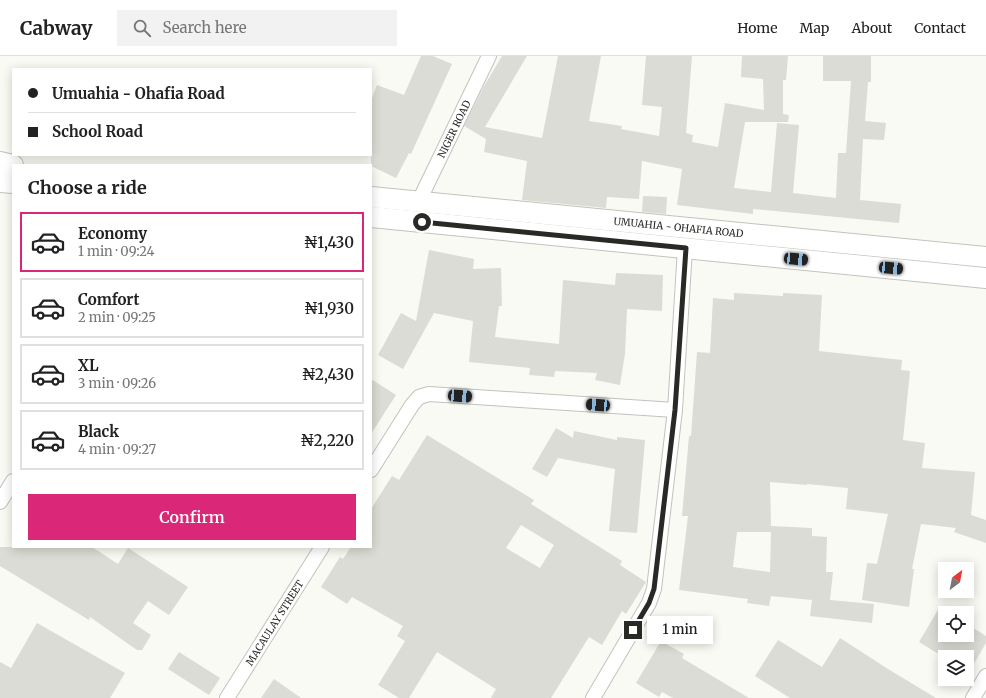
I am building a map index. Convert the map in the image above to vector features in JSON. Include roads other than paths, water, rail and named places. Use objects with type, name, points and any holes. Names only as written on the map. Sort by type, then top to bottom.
[{"type":"main road","points":[[0,162],[12,165]]},
{"type":"main road","points":[[0,182],[12,183]]},
{"type":"main road","name":"UMUAHIA - OHAFIA ROAD","points":[[372,197],[986,257]]},
{"type":"main road","name":"UMUAHIA - OHAFIA ROAD","points":[[372,217],[986,278]]},
{"type":"street","name":"NIGER ROAD","points":[[419,201],[489,56]]},
{"type":"street","points":[[593,698],[649,603],[654,589],[675,410],[686,248]]},
{"type":"street","points":[[372,468],[412,405],[419,397],[429,394],[675,410]]},
{"type":"street","points":[[0,502],[12,483]]},
{"type":"street","name":"MACAULAY STREET","points":[[227,698],[321,548]]},
{"type":"street","points":[[973,698],[986,676]]}]
